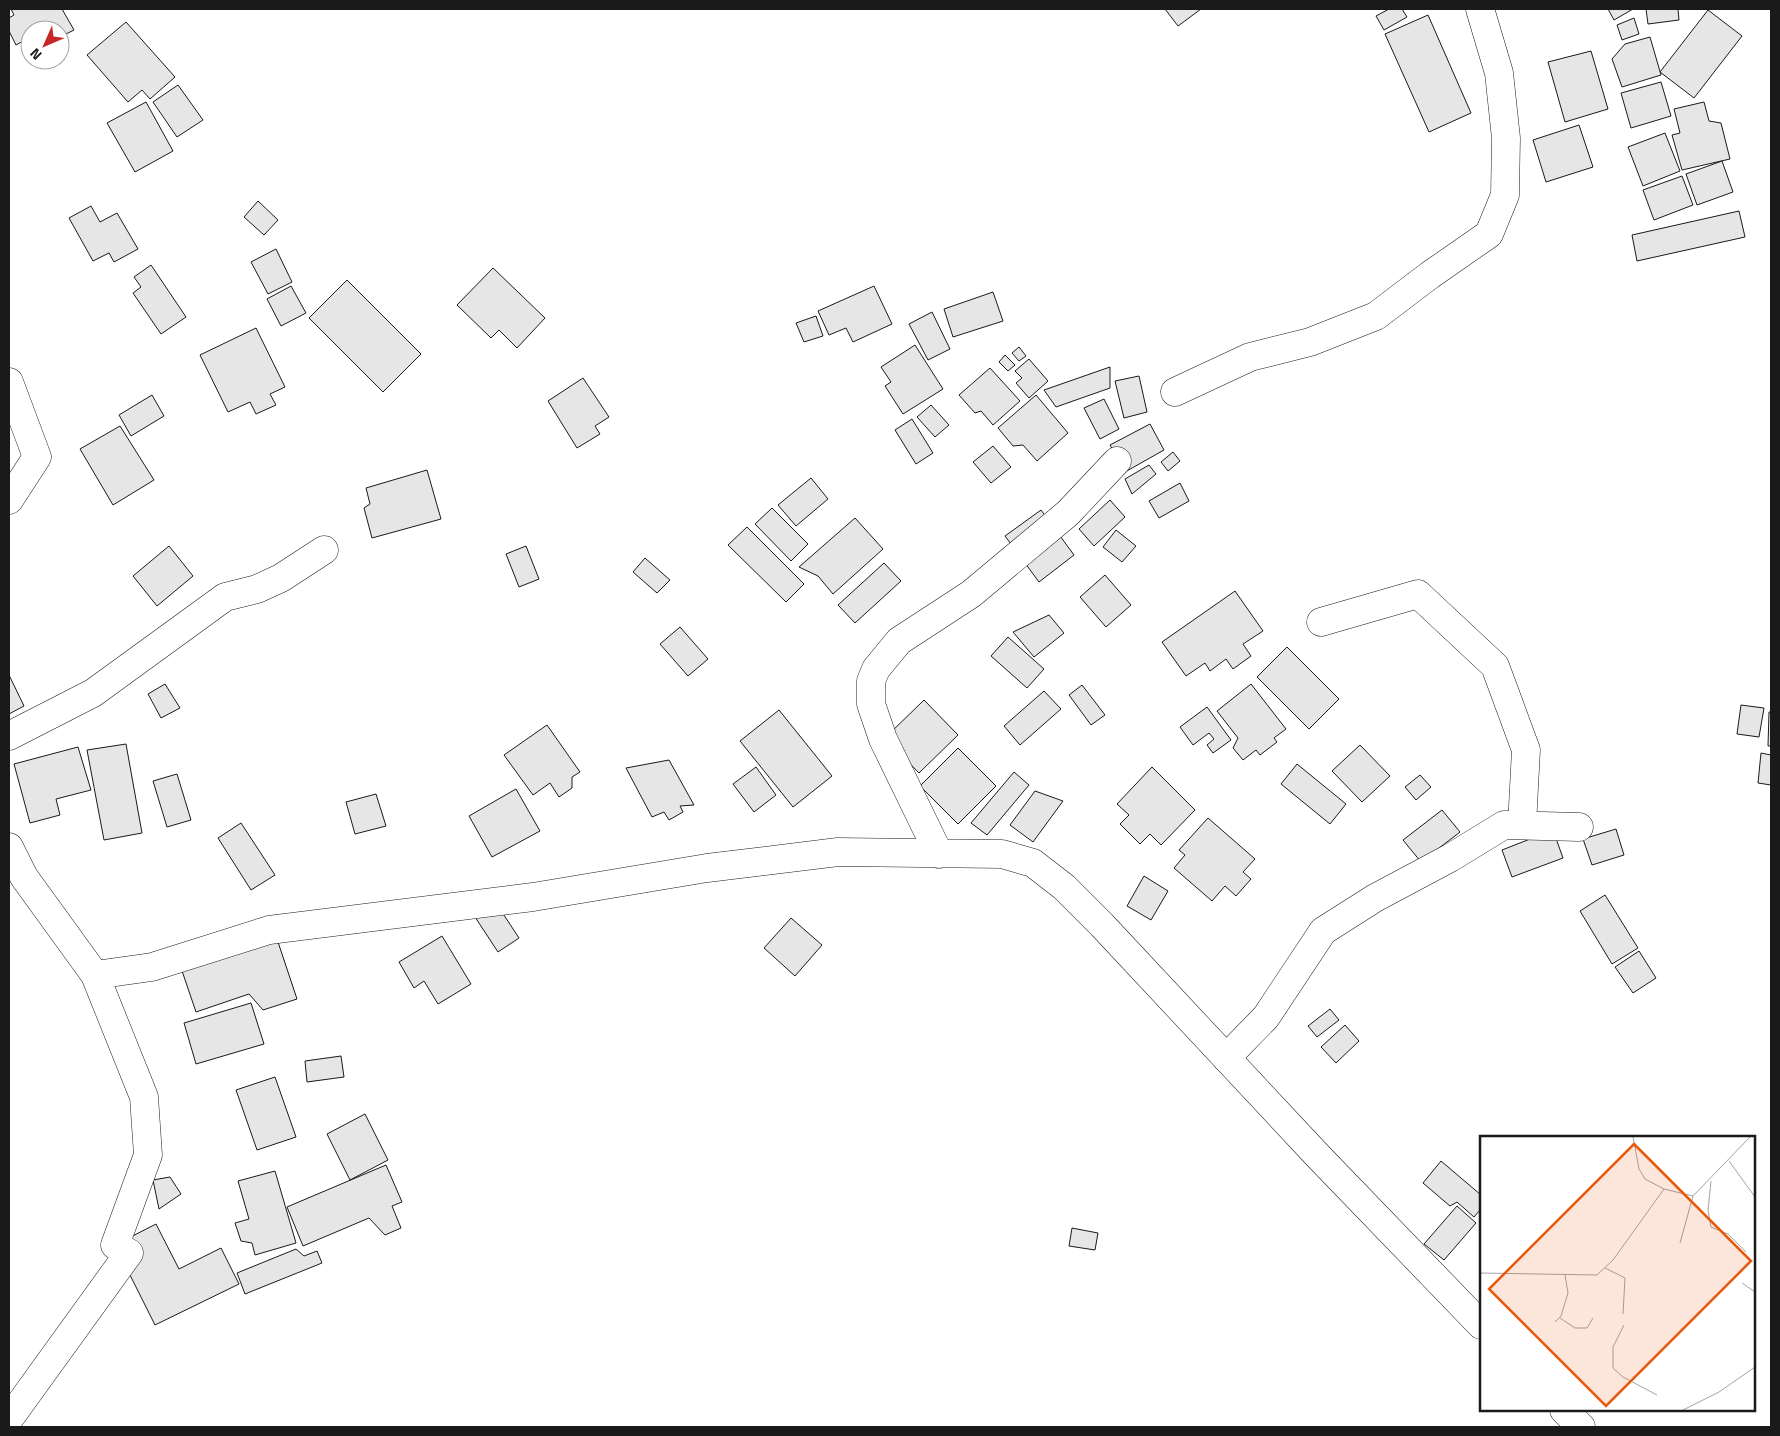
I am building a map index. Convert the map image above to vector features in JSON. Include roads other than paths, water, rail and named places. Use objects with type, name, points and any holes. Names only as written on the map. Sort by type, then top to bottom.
[{"type":"street","points":[[1175,392],[1250,357],[1310,342],[1376,316],[1489,234],[1505,194],[1506,138],[1499,74],[1480,9]]},
{"type":"street","points":[[9,382],[37,457],[9,500]]},
{"type":"street","points":[[939,854],[883,739],[871,704],[871,681],[876,669],[899,641],[971,594],[1068,513],[1116,461]]},
{"type":"street","points":[[9,736],[93,693],[225,597],[257,589],[280,578],[324,550]]},
{"type":"street","points":[[1321,622],[1418,594],[1495,666],[1526,750],[1522,825]]},
{"type":"street","points":[[1226,1058],[1266,1017],[1323,931],[1375,898],[1450,858],[1504,825],[1579,827]]},
{"type":"street","points":[[9,847],[24,877],[94,975],[144,1097],[148,1155],[115,1245],[129,1253],[9,1419]]},
{"type":"street","points":[[94,975],[152,967],[269,930],[533,897],[707,868],[838,852],[1002,854],[1033,863],[1064,887],[1480,1324]]},
{"type":"street","points":[[1565,1411],[1580,1427]]}]
